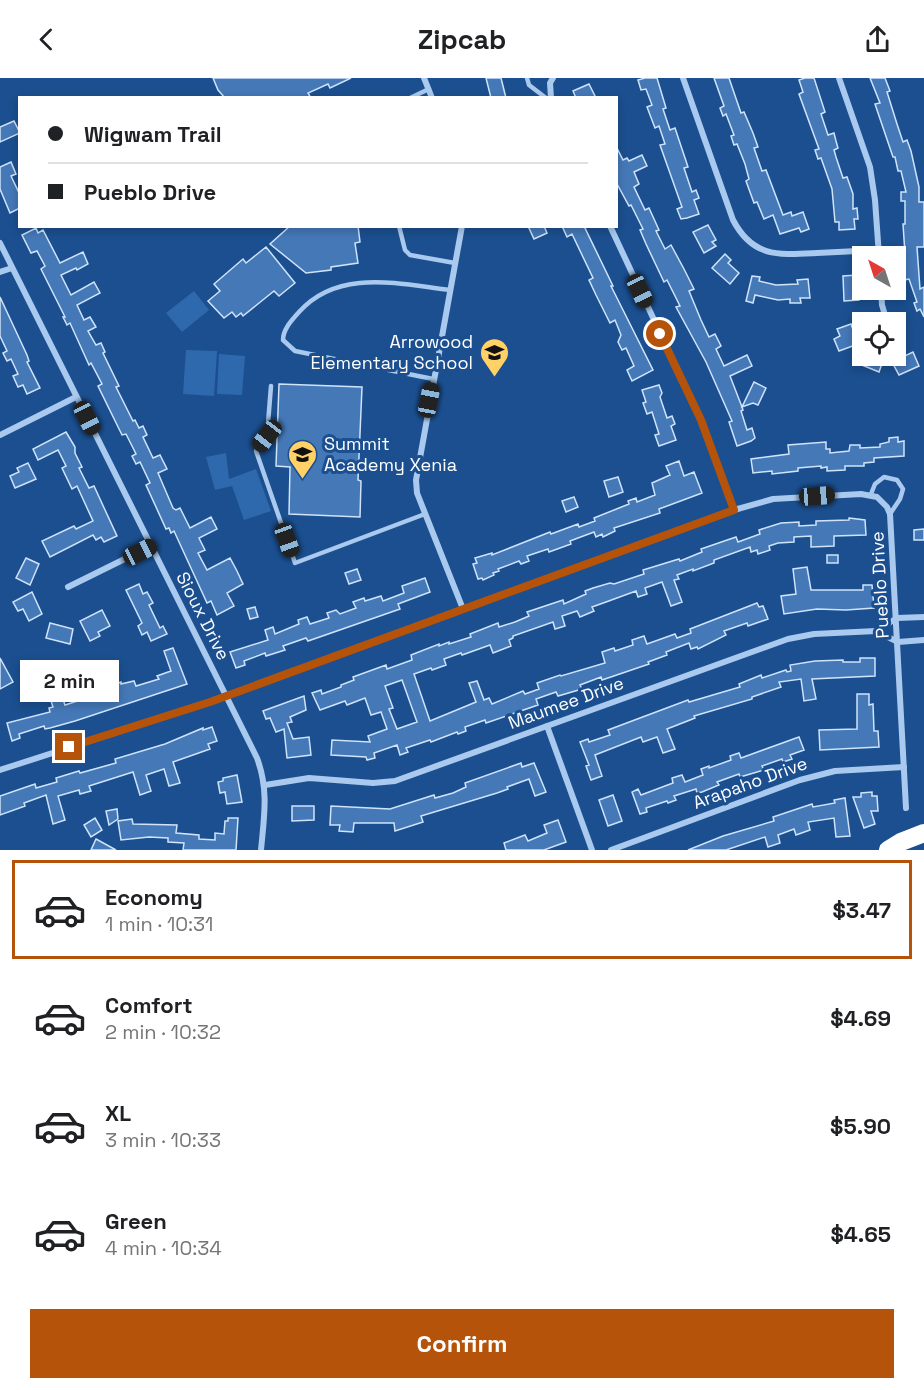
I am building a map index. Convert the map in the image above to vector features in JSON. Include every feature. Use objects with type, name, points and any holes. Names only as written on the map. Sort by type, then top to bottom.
[{"type":"highway","points":[[888,850],[924,833]]},
{"type":"highway","points":[[908,850],[924,843]]},
{"type":"street","points":[[424,78],[431,96]]},
{"type":"street","points":[[548,96],[553,78]]},
{"type":"street","points":[[682,78],[733,220],[745,238],[762,250],[786,255],[852,254]]},
{"type":"street","points":[[839,78],[870,167],[878,246]]},
{"type":"street","points":[[462,228],[416,480],[417,493],[463,609]]},
{"type":"street","points":[[611,228],[701,420],[734,510]]},
{"type":"street","name":"Sioux Drive","points":[[0,243],[257,758],[266,795],[261,850]]},
{"type":"street","points":[[0,272],[12,268]]},
{"type":"street","points":[[0,435],[76,397]]},
{"type":"street","points":[[1,768],[226,696],[734,510],[773,499],[871,494]]},
{"type":"street","name":"Pueblo Drive","points":[[871,494],[883,502],[890,514],[906,808]]},
{"type":"street","points":[[68,587],[151,546]]},
{"type":"street","name":"Maumee Drive","points":[[265,785],[309,778],[372,783],[394,781],[788,639],[814,634],[876,631],[897,618],[924,617]]},
{"type":"street","name":"Maumee Drive","points":[[876,631],[898,642]]},
{"type":"street","points":[[898,642],[924,640]]},
{"type":"street","points":[[547,726],[592,850]]},
{"type":"street","name":"Arapaho Drive","points":[[611,850],[808,777],[835,771],[904,767]]},
{"type":"lane","points":[[527,78],[530,86],[545,96]]},
{"type":"lane","points":[[414,96],[429,89]]},
{"type":"lane","points":[[400,228],[405,250],[410,255],[455,263]]},
{"type":"lane","points":[[433,379],[295,351],[283,340],[283,335],[291,320],[304,306],[322,292],[340,286],[372,281],[450,290]]},
{"type":"lane","points":[[270,386],[267,436],[256,451],[295,563],[425,514]]},
{"type":"lane","points":[[871,494],[875,484],[884,477],[897,480],[903,489],[900,499],[890,514]]},
{"type":"shaded area","points":[[194,291],[209,310],[182,332],[166,313]]},
{"type":"shaded area","points":[[186,350],[217,351],[214,396],[183,394]]},
{"type":"shaded area","points":[[219,354],[245,356],[242,395],[217,394]]},
{"type":"shaded area","points":[[226,453],[229,479],[256,469],[271,511],[244,520],[232,486],[215,490],[206,457]]},
{"type":"building","points":[[213,78],[351,78],[330,88],[328,84],[308,93],[310,96],[223,96]]},
{"type":"building","points":[[486,78],[501,78],[506,96],[490,96]]},
{"type":"building","points":[[657,78],[670,130],[675,128],[688,167],[684,168],[692,192],[696,190],[699,198],[694,200],[699,214],[681,219],[677,209],[682,207],[660,145],[665,144],[659,126],[655,128],[647,107],[652,105],[646,89],[641,90],[638,80]]},
{"type":"building","points":[[714,78],[729,78],[741,113],[744,112],[758,147],[754,148],[762,171],[766,170],[783,215],[791,212],[792,216],[803,212],[809,229],[801,232],[799,228],[780,234],[773,215],[764,219],[757,202],[754,203],[746,181],[749,179],[745,164],[737,144],[734,145],[731,136],[734,135],[726,114],[723,116],[720,108],[724,106]]},
{"type":"building","points":[[814,78],[825,112],[821,114],[828,135],[834,133],[838,148],[834,150],[836,157],[843,178],[847,177],[853,194],[853,209],[857,208],[858,219],[854,219],[855,229],[839,230],[839,222],[835,222],[832,189],[821,158],[818,159],[815,150],[819,149],[799,94],[803,92],[799,80]]},
{"type":"building","points":[[870,78],[885,78],[890,91],[887,92],[903,142],[907,140],[911,151],[919,187],[919,202],[924,202],[924,247],[917,247],[920,289],[924,287],[924,317],[920,309],[917,311],[914,303],[917,302],[909,279],[906,280],[906,246],[903,224],[905,224],[905,201],[901,201],[901,192],[906,192],[901,171],[898,171],[875,104],[880,103]]},
{"type":"building","points":[[589,84],[595,96],[575,96],[573,91]]},
{"type":"building","points":[[14,121],[18,134],[0,142],[0,127]]},
{"type":"building","points":[[618,150],[623,160],[627,158],[629,161],[642,155],[647,166],[634,172],[639,184],[634,187],[645,210],[649,208],[659,230],[656,231],[665,249],[671,245],[684,269],[694,289],[689,291],[709,337],[715,334],[721,346],[716,349],[724,366],[747,355],[752,366],[730,376],[743,410],[741,411],[747,430],[752,428],[755,438],[751,441],[737,446],[729,422],[732,421],[706,362],[676,307],[680,306],[667,280],[664,282],[640,230],[643,229],[631,205],[629,206],[618,186]]},
{"type":"building","points":[[11,162],[16,174],[11,176],[18,191],[18,209],[10,213],[0,189],[0,167]]},
{"type":"building","points":[[708,225],[716,240],[712,242],[716,246],[704,253],[693,232]]},
{"type":"building","points":[[36,228],[38,233],[43,230],[60,263],[83,252],[88,264],[61,275],[71,295],[94,282],[100,293],[77,305],[84,320],[90,317],[96,327],[88,331],[96,345],[101,343],[105,352],[103,353],[119,386],[116,387],[133,421],[135,420],[139,428],[143,426],[147,435],[143,437],[153,458],[160,455],[167,469],[158,473],[173,508],[176,510],[180,508],[190,528],[211,517],[217,529],[199,538],[205,550],[198,553],[207,570],[230,558],[237,571],[243,584],[227,593],[234,606],[217,615],[211,601],[207,603],[174,531],[171,533],[169,528],[166,529],[146,485],[150,483],[140,462],[136,464],[132,456],[136,454],[126,434],[122,435],[98,386],[102,384],[91,363],[89,365],[70,323],[67,325],[63,317],[65,317],[41,269],[45,266],[37,251],[31,253],[22,235]]},
{"type":"building","points":[[288,228],[358,228],[360,242],[355,243],[358,263],[306,273],[270,244]]},
{"type":"building","points":[[529,228],[545,228],[547,233],[534,239]]},
{"type":"building","points":[[563,228],[585,228],[653,370],[632,381],[627,370],[634,366],[626,348],[622,350],[618,342],[621,335],[615,320],[610,323],[589,280],[593,278],[572,234],[567,237]]},
{"type":"building","points":[[266,247],[295,283],[279,296],[274,291],[243,316],[241,313],[236,317],[232,312],[224,318],[208,301],[220,291],[214,284],[243,259],[246,263]]},
{"type":"building","points":[[725,254],[731,260],[728,263],[739,273],[730,284],[712,268]]},
{"type":"building","points":[[852,275],[852,300],[859,300],[844,301],[843,276]]},
{"type":"building","points":[[752,276],[760,277],[759,281],[776,285],[798,284],[797,280],[808,279],[810,298],[800,298],[801,303],[790,303],[790,299],[778,300],[755,295],[753,303],[746,301]]},
{"type":"building","points":[[0,297],[40,388],[27,394],[23,385],[18,387],[13,376],[18,374],[11,359],[7,361],[3,353],[7,351],[0,336]]},
{"type":"building","points":[[851,324],[852,346],[839,351],[834,339],[840,336],[837,329]]},
{"type":"building","points":[[913,352],[919,366],[899,375],[894,366],[906,366],[906,355]]},
{"type":"building","points":[[864,366],[881,366],[879,372]]},
{"type":"building","points":[[754,382],[766,388],[758,405],[753,403],[742,407]]},
{"type":"building","points":[[279,384],[362,387],[358,480],[361,481],[360,517],[289,514],[290,467],[276,466]]},
{"type":"building","points":[[659,385],[662,393],[660,397],[667,418],[672,416],[675,424],[671,426],[676,440],[659,446],[655,435],[659,434],[652,412],[647,414],[642,390]]},
{"type":"building","points":[[66,432],[75,447],[75,453],[82,467],[79,468],[89,488],[94,486],[117,536],[104,542],[101,537],[96,540],[93,535],[50,557],[42,541],[74,526],[76,529],[93,521],[77,486],[72,489],[62,468],[66,466],[58,450],[38,460],[33,449]]},
{"type":"building","points":[[898,437],[898,442],[904,441],[904,456],[874,458],[874,462],[864,463],[864,466],[845,466],[845,470],[827,471],[827,467],[821,468],[821,466],[772,474],[772,471],[753,473],[751,459],[789,454],[788,445],[826,442],[826,449],[830,449],[830,453],[849,451],[850,445],[860,445],[860,448],[880,447],[880,444],[889,442],[889,438]]},
{"type":"building","points":[[679,461],[684,476],[694,472],[702,493],[659,509],[660,513],[614,528],[615,531],[603,537],[602,534],[596,537],[594,532],[549,552],[548,549],[527,556],[529,561],[521,564],[519,561],[498,569],[499,571],[493,573],[494,575],[483,580],[478,579],[473,564],[477,563],[475,558],[492,553],[492,555],[550,532],[551,534],[578,524],[579,527],[595,521],[594,518],[629,504],[628,501],[636,498],[637,502],[655,495],[652,483],[670,475],[666,466]]},
{"type":"building","points":[[28,463],[36,479],[15,488],[10,476],[19,472],[17,468]]},
{"type":"building","points":[[618,477],[623,492],[609,497],[604,481]]},
{"type":"building","points":[[574,497],[578,507],[566,512],[562,501]]},
{"type":"building","points":[[849,518],[865,520],[866,535],[834,536],[834,546],[811,547],[811,536],[794,537],[794,542],[769,546],[770,550],[758,554],[757,550],[751,552],[750,547],[714,560],[714,563],[677,575],[679,579],[674,580],[682,602],[671,606],[662,582],[645,588],[647,594],[638,597],[636,591],[592,607],[594,611],[580,617],[577,611],[562,616],[565,626],[555,629],[553,622],[513,636],[509,640],[511,646],[493,653],[490,645],[444,659],[446,665],[414,674],[430,721],[476,702],[469,683],[477,681],[484,700],[489,698],[492,704],[523,691],[525,694],[539,689],[537,683],[605,663],[602,652],[614,648],[615,651],[633,645],[632,640],[644,636],[647,644],[675,634],[677,638],[691,633],[690,629],[757,603],[759,607],[763,606],[768,619],[724,631],[726,635],[698,649],[697,647],[691,649],[689,643],[666,652],[667,655],[648,662],[649,664],[580,685],[582,689],[558,696],[556,692],[536,699],[538,705],[486,723],[485,720],[465,727],[466,731],[458,734],[457,732],[406,748],[408,752],[400,755],[397,745],[374,753],[375,758],[367,760],[366,757],[331,755],[332,740],[370,742],[368,736],[387,729],[381,712],[371,715],[365,698],[347,705],[345,701],[320,710],[312,693],[321,690],[322,694],[354,680],[353,677],[386,665],[387,669],[412,660],[411,655],[439,644],[439,646],[449,642],[449,644],[471,637],[470,634],[498,623],[499,627],[515,622],[529,616],[527,612],[563,600],[564,604],[586,594],[585,591],[644,574],[643,570],[679,559],[680,561],[702,552],[701,549],[736,537],[738,542],[760,534],[759,530],[781,523],[799,522],[799,526],[816,525],[816,521],[849,520]],"holes":[[[402,680],[417,722],[397,729],[389,709],[393,708],[385,686]]]},
{"type":"building","points":[[924,529],[924,540],[914,540],[914,530]]},
{"type":"building","points":[[827,555],[838,555],[838,563],[827,563]]},
{"type":"building","points":[[26,558],[39,564],[30,585],[16,578]]},
{"type":"building","points":[[807,567],[811,590],[863,590],[863,585],[872,585],[874,608],[817,609],[784,614],[781,596],[796,594],[793,569]]},
{"type":"building","points":[[357,569],[361,580],[349,584],[345,573]]},
{"type":"building","points":[[425,578],[430,592],[398,604],[400,609],[308,641],[306,638],[283,646],[285,650],[266,656],[265,653],[244,661],[245,665],[236,668],[230,652],[268,640],[265,630],[273,627],[275,634],[299,624],[298,620],[307,617],[310,624],[329,618],[327,613],[336,610],[340,614],[356,608],[353,602],[364,598],[365,601],[381,596],[383,601],[404,593],[402,586]]},
{"type":"building","points":[[139,584],[143,594],[147,592],[153,603],[149,605],[160,628],[163,626],[167,634],[151,641],[147,632],[142,635],[138,626],[142,623],[126,590]]},
{"type":"building","points":[[32,592],[42,614],[29,621],[23,609],[18,611],[13,602]]},
{"type":"building","points":[[255,607],[258,617],[250,619],[247,609]]},
{"type":"building","points":[[102,610],[110,626],[98,632],[100,636],[90,641],[80,621]]},
{"type":"building","points":[[50,623],[73,629],[70,644],[46,638]]},
{"type":"building","points":[[173,648],[187,684],[75,721],[45,729],[44,726],[19,734],[20,738],[12,741],[7,723],[50,712],[49,708],[53,707],[46,686],[57,682],[65,705],[99,694],[98,690],[121,682],[121,684],[134,681],[136,686],[159,679],[157,676],[171,671],[164,651]]},
{"type":"building","points":[[0,658],[13,682],[0,689]]},
{"type":"building","points":[[860,658],[875,658],[875,676],[812,679],[816,699],[804,701],[801,679],[779,682],[781,687],[752,697],[752,699],[694,716],[695,718],[667,729],[675,749],[663,753],[657,737],[643,742],[641,737],[595,755],[602,776],[591,780],[586,766],[589,765],[580,742],[588,739],[589,742],[610,735],[608,730],[688,700],[689,702],[740,687],[739,684],[761,675],[762,678],[786,670],[791,671],[790,665],[815,661],[860,662]]},
{"type":"building","points":[[857,694],[869,694],[869,705],[873,704],[874,731],[878,731],[879,747],[820,750],[819,730],[857,729]]},
{"type":"building","points":[[304,696],[306,710],[290,717],[292,722],[287,723],[293,739],[309,737],[311,755],[287,758],[284,729],[276,732],[270,718],[266,719],[263,711]]},
{"type":"building","points":[[212,727],[217,741],[208,744],[210,749],[173,762],[180,783],[169,786],[164,769],[146,775],[151,791],[140,795],[133,772],[89,786],[91,791],[80,794],[79,790],[58,796],[65,820],[53,824],[46,795],[0,815],[0,796],[35,784],[36,788],[57,782],[56,778],[79,771],[80,773],[116,763],[115,759],[165,744],[203,728],[203,730]]},
{"type":"building","points":[[799,737],[804,750],[790,755],[792,759],[783,762],[782,759],[762,766],[764,770],[740,777],[739,774],[717,782],[719,785],[702,792],[697,793],[696,789],[674,796],[676,800],[646,808],[647,812],[640,814],[632,792],[638,789],[641,795],[673,783],[672,778],[682,775],[685,782],[703,775],[701,769],[731,760],[730,756],[739,753],[741,758]]},
{"type":"building","points":[[521,763],[522,767],[534,763],[546,792],[535,796],[529,779],[497,793],[421,816],[423,822],[395,831],[394,823],[354,823],[353,832],[339,831],[340,825],[330,825],[331,806],[390,809],[434,795],[435,798],[453,793],[466,787],[465,783]]},
{"type":"building","points":[[237,775],[242,802],[227,804],[225,792],[220,793],[218,782],[223,781],[223,778]]},
{"type":"building","points":[[872,792],[872,796],[877,796],[878,811],[871,811],[875,824],[864,828],[853,797],[861,797],[861,793]]},
{"type":"building","points":[[613,795],[622,821],[608,826],[599,800]]},
{"type":"building","points":[[845,798],[850,836],[836,837],[834,818],[808,822],[810,830],[796,835],[794,829],[778,835],[780,843],[768,847],[765,837],[726,850],[688,850],[723,836],[774,821],[773,817],[812,804],[813,807],[835,803],[834,800]]},
{"type":"building","points":[[292,806],[314,806],[314,820],[292,821]]},
{"type":"building","points":[[117,809],[118,819],[109,825],[106,811]]},
{"type":"building","points":[[95,818],[102,830],[91,837],[84,825]]},
{"type":"building","points":[[228,818],[238,818],[236,850],[183,850],[184,843],[168,842],[168,838],[149,837],[121,840],[118,821],[132,819],[133,824],[177,825],[176,833],[199,835],[199,839],[215,840],[215,833],[224,834],[225,821],[228,821]]},
{"type":"building","points":[[558,820],[566,842],[544,850],[506,850],[504,843],[525,835],[528,841],[547,833],[544,825]]},
{"type":"building","points":[[96,839],[116,850],[91,850]]},
{"type":"place","name":"Arrowood Elementary School","points":[[494,378]]},
{"type":"place","name":"Summit Academy Xenia","points":[[303,480]]},
{"type":"route","points":[[69,747],[210,702],[734,510],[701,420],[660,334]]}]
